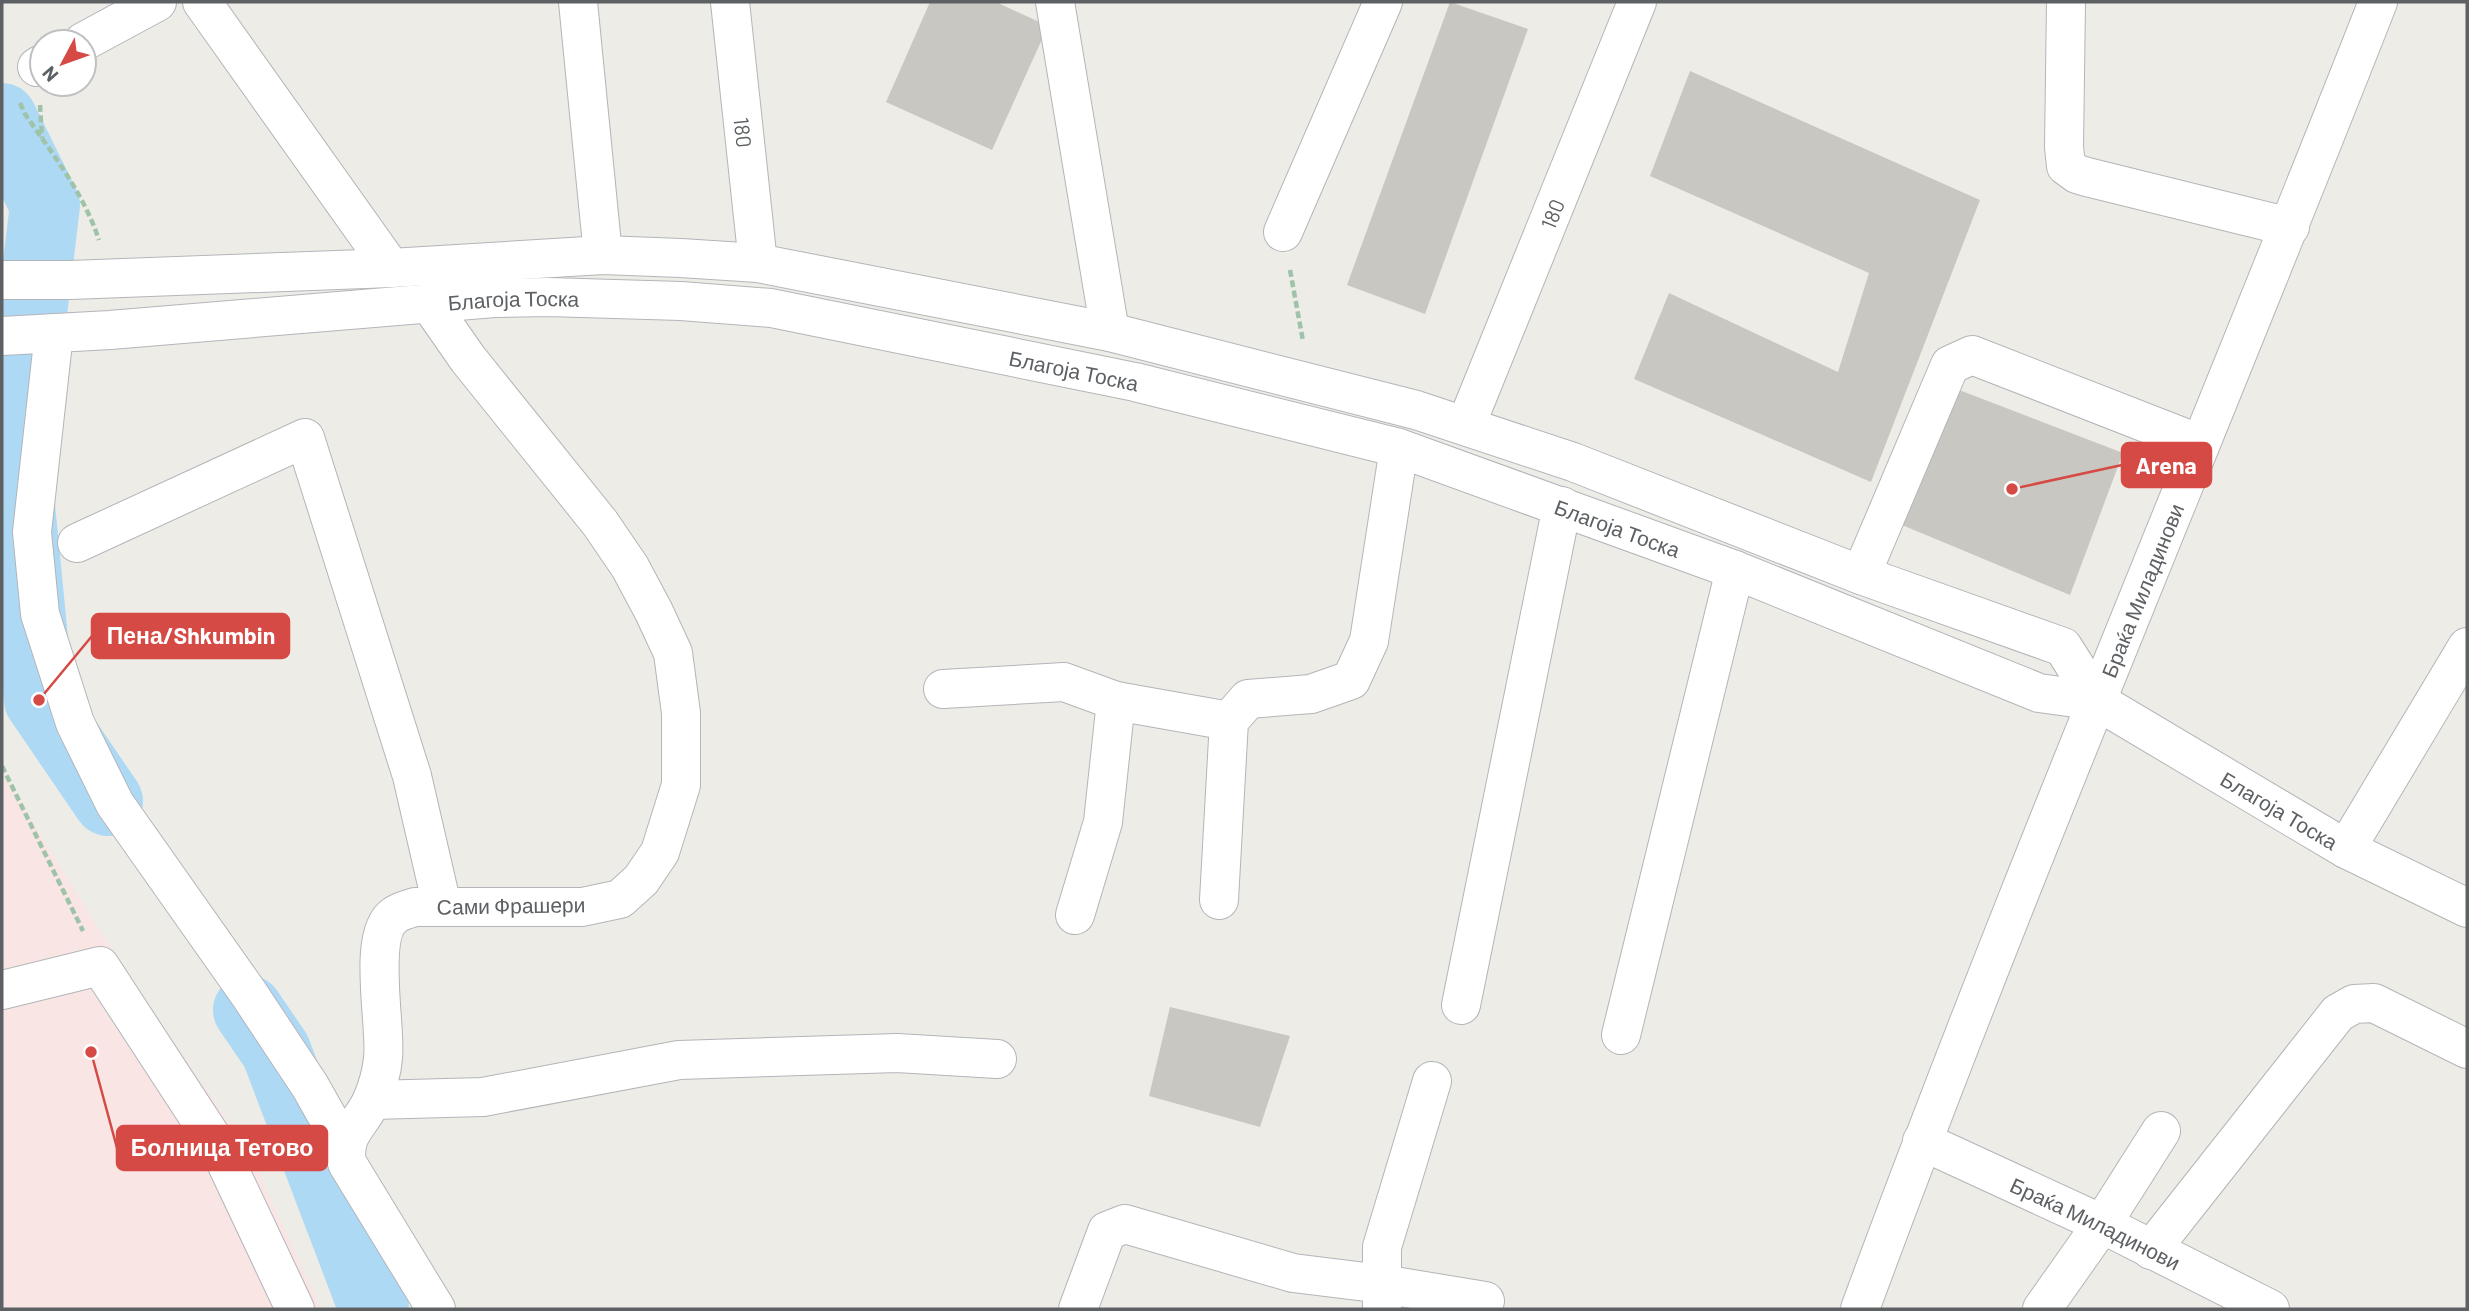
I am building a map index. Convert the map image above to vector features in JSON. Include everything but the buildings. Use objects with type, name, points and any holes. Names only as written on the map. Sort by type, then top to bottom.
[{"type":"street","points":[[98,34],[157,2]]},
{"type":"street","points":[[202,2],[391,268]]},
{"type":"street","points":[[578,2],[603,256]]},
{"type":"street","name":"180","points":[[730,2],[758,263]]},
{"type":"street","points":[[1055,2],[1110,332]]},
{"type":"street","points":[[1283,232],[1383,2]]},
{"type":"street","name":"180","points":[[1466,425],[1637,2]]},
{"type":"street","points":[[2066,2],[2066,166],[2087,177],[2290,227]]},
{"type":"street","name":"Браќа Миладинови","points":[[1860,1309],[1922,1140],[2378,2]]},
{"type":"street","name":"Благоја Тоска","points":[[2,280],[391,268],[603,256],[758,263],[1110,332],[1416,410],[1573,463],[1861,575],[2063,648],[2097,701]]},
{"type":"street","name":"Благоја Тоска","points":[[2,336],[429,303],[548,297],[681,302],[771,308],[1135,382],[1399,448],[1735,570],[2039,693],[2097,701],[2346,849],[2467,908]]},
{"type":"street","name":"Сами Фрашери","points":[[345,1148],[349,1135],[372,1100],[384,1056],[380,973],[383,932],[393,915],[415,907],[442,905],[582,907],[620,899],[641,880],[660,852],[681,785],[681,713],[673,653],[630,567],[600,523],[468,359],[429,303]]},
{"type":"street","points":[[70,332],[32,532],[40,614],[75,723],[115,804],[249,994],[310,1086],[345,1148],[347,1163],[436,1309]]},
{"type":"street","points":[[1861,575],[1951,365],[1972,355],[2200,444]]},
{"type":"street","points":[[77,542],[305,438],[412,776],[442,905]]},
{"type":"street","points":[[1219,900],[1229,721],[1248,699],[1311,694],[1351,680],[1368,641],[1399,448]]},
{"type":"street","points":[[1461,1005],[1562,506]]},
{"type":"street","points":[[1621,1035],[1735,570]]},
{"type":"street","points":[[2346,849],[2467,647]]},
{"type":"street","points":[[943,689],[1064,682],[1116,701],[1229,721]]},
{"type":"street","points":[[1074,915],[1103,822],[1116,701]]},
{"type":"street","points":[[2,990],[100,966],[220,1150],[295,1309]]},
{"type":"street","points":[[2151,1250],[2338,1013],[2354,1004],[2374,1003],[2467,1049]]},
{"type":"street","points":[[372,1100],[483,1097],[679,1060],[897,1053],[997,1059]]},
{"type":"street","points":[[1382,1297],[1382,1247],[1432,1081]]},
{"type":"street","points":[[2042,1309],[2102,1224],[2161,1131]]},
{"type":"street","name":"Браќа Миладинови","points":[[1922,1140],[2102,1224],[2270,1309]]},
{"type":"street","points":[[1078,1309],[1107,1231],[1125,1224],[1382,1297],[1485,1301]]},
{"type":"path","points":[[28,97],[25,114],[74,184],[91,215],[113,277]]},
{"type":"path","points":[[1283,232],[1311,383]]},
{"type":"path","points":[[2,766],[100,966]]},
{"type":"shaded area","points":[[2,773],[112,950],[250,1154],[321,1309],[2,1309]]},
{"type":"waterway","points":[[2,118],[45,205],[15,455],[39,700],[108,801]]},
{"type":"waterway","points":[[248,1010],[276,1051],[374,1309]]},
{"type":"place","name":"Arena","points":[[2012,489]]},
{"type":"place","name":"Пена/Shkumbin","points":[[39,700]]},
{"type":"place","name":"Болница Тетово","points":[[91,1052]]}]
